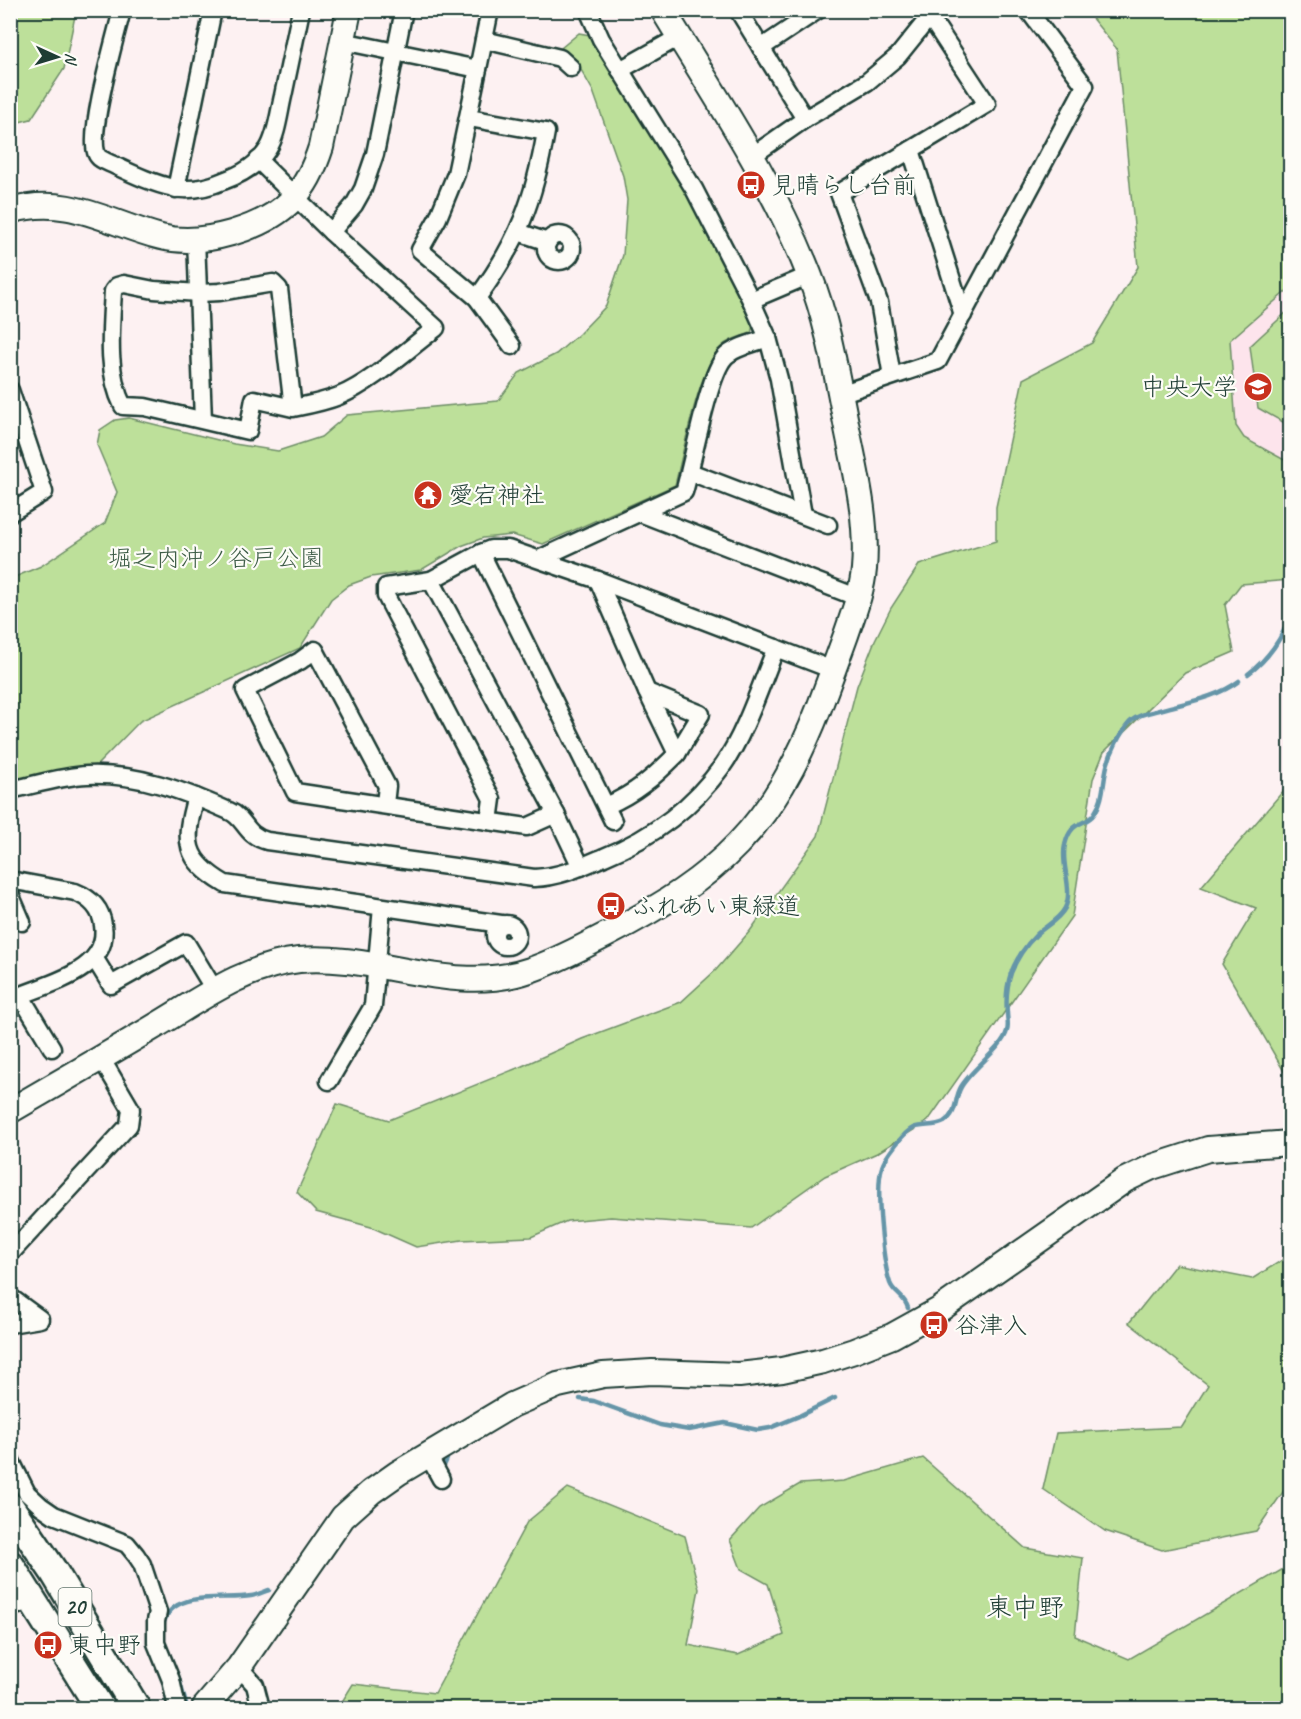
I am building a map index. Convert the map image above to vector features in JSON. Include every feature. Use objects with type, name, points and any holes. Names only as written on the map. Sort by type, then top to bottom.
[{"type":"main road","name":"20","points":[[10,1508],[59,1581],[136,1708]]},
{"type":"main road","name":"20","points":[[10,1565],[21,1602],[100,1708]]},
{"type":"street","points":[[122,10],[98,116],[95,150],[98,157],[105,161],[160,185],[176,189],[207,188],[232,178],[258,160],[272,142],[301,10]]},
{"type":"street","points":[[176,189],[213,10]]},
{"type":"street","points":[[10,211],[37,205],[66,206],[88,211],[163,237],[196,239],[246,228],[284,207],[315,167],[350,10]]},
{"type":"street","points":[[331,232],[354,206],[369,172],[375,153],[404,10]]},
{"type":"street","points":[[490,10],[456,174],[450,193],[420,250],[477,298],[512,346]]},
{"type":"street","points":[[588,10],[601,39],[694,189],[768,338],[779,379],[803,515]]},
{"type":"street","points":[[10,1111],[215,991],[255,970],[274,964],[302,960],[330,960],[457,979],[527,972],[560,958],[670,900],[698,881],[747,836],[779,792],[806,741],[859,598],[864,572],[863,518],[825,319],[810,275],[786,220],[752,156],[663,10]]},
{"type":"street","points":[[738,10],[805,119]]},
{"type":"street","points":[[761,48],[818,10]]},
{"type":"street","points":[[840,393],[938,361],[1085,86],[1028,10]]},
{"type":"street","points":[[752,156],[805,119],[867,82],[898,56],[933,14],[987,104],[839,193],[879,302],[892,376]]},
{"type":"street","points":[[620,70],[679,37]]},
{"type":"street","points":[[484,40],[560,58],[571,68]]},
{"type":"street","points":[[342,41],[478,69]]},
{"type":"street","points":[[469,118],[546,132],[533,193],[518,232],[497,271],[477,298]]},
{"type":"street","points":[[911,150],[963,315]]},
{"type":"street","points":[[258,160],[331,232],[436,328],[366,381],[340,396],[293,408],[254,399],[248,431],[145,407],[123,406],[116,383],[111,348],[113,291],[117,286],[124,284],[154,290],[199,293],[220,292],[273,283],[279,289],[293,408]]},
{"type":"street","points":[[518,232],[548,242]]},
{"type":"street","points":[[196,239],[203,420]]},
{"type":"street","points":[[751,300],[810,275]]},
{"type":"street","points":[[539,559],[684,492],[713,378],[725,357],[768,338]]},
{"type":"street","points":[[10,390],[44,492],[10,513]]},
{"type":"street","points":[[690,472],[828,525]]},
{"type":"street","points":[[640,513],[859,598]]},
{"type":"street","points":[[489,821],[492,799],[386,596],[386,587],[431,580],[481,553],[491,549],[508,549],[598,580],[833,670]]},
{"type":"street","points":[[481,553],[609,814],[625,798],[650,781],[677,754],[700,714],[647,692]]},
{"type":"street","points":[[431,580],[556,814],[581,867]]},
{"type":"street","points":[[598,580],[677,754]]},
{"type":"street","points":[[10,790],[85,775],[122,775],[155,782],[233,812],[255,838],[267,841],[534,878],[554,877],[627,848],[648,836],[674,817],[703,790],[724,764],[734,745],[776,648]]},
{"type":"street","points":[[385,804],[387,786],[315,650],[300,661],[245,690],[295,792],[527,827],[556,814]]},
{"type":"street","points":[[195,797],[189,820],[189,848],[208,874],[225,884],[501,924]]},
{"type":"street","points":[[10,880],[75,892],[85,896],[97,908],[102,918],[103,944],[95,959],[82,970],[15,997],[52,1048]]},
{"type":"street","points":[[10,894],[22,922]]},
{"type":"street","points":[[329,1081],[373,1006],[382,907]]},
{"type":"street","points":[[95,959],[111,985],[186,943],[215,991]]},
{"type":"street","points":[[10,1254],[129,1125],[131,1109],[101,1058]]},
{"type":"street","points":[[204,1708],[239,1667],[343,1517],[371,1492],[512,1404],[547,1389],[578,1380],[627,1373],[704,1375],[782,1370],[854,1351],[892,1336],[939,1310],[1125,1180],[1152,1167],[1208,1149],[1290,1143]]},
{"type":"street","points":[[10,1297],[40,1318],[10,1324]]},
{"type":"street","points":[[428,1455],[441,1479]]},
{"type":"street","points":[[12,1465],[27,1492],[40,1506],[54,1515],[127,1544],[136,1555],[142,1564],[156,1603],[158,1612],[156,1642],[171,1680],[177,1708]]},
{"type":"street","points":[[239,1667],[255,1685],[261,1708]]},
{"type":"shaded area","name":"中央大学","points":[[1290,267],[1290,471],[1231,438],[1219,337]]},
{"type":"green space","points":[[11,10],[76,11],[64,69],[31,119],[11,124]]},
{"type":"green space","points":[[1086,11],[1290,11],[1290,288],[1230,340],[1236,426],[1244,438],[1290,463],[1290,580],[1241,584],[1225,605],[1234,652],[1185,673],[1104,752],[1093,779],[1072,916],[928,1121],[877,1153],[825,1176],[751,1228],[611,1217],[567,1221],[531,1237],[462,1240],[416,1247],[371,1227],[316,1212],[297,1192],[337,1104],[389,1120],[520,1067],[582,1039],[681,1002],[716,970],[750,931],[818,836],[857,686],[875,640],[891,608],[919,565],[996,541],[996,507],[1023,379],[1092,343],[1138,267],[1117,49]]},
{"type":"green space","name":"堀之内沖ノ谷戸公園","points":[[579,33],[590,35],[687,194],[753,326],[751,333],[735,338],[721,347],[705,373],[687,432],[675,485],[543,544],[512,535],[483,538],[461,546],[421,570],[371,577],[349,585],[331,599],[300,648],[140,721],[97,765],[11,781],[10,579],[41,566],[105,523],[117,492],[97,445],[100,430],[115,420],[129,418],[234,444],[278,451],[321,437],[347,415],[498,401],[519,373],[556,354],[606,306],[623,255],[627,200],[623,176],[593,91],[576,61],[561,48]]},
{"type":"green space","points":[[1290,309],[1290,426],[1258,408],[1250,346]]},
{"type":"green space","points":[[1290,783],[1290,1074],[1285,1073],[1222,964],[1256,908],[1201,887]]},
{"type":"green space","points":[[1290,1255],[1290,1482],[1256,1531],[1162,1550],[1105,1531],[1043,1489],[1056,1433],[1182,1427],[1208,1385],[1129,1323],[1176,1264],[1252,1279]]},
{"type":"green space","points":[[923,1458],[1025,1548],[1083,1558],[1075,1636],[1129,1659],[1290,1565],[1290,1708],[338,1708],[353,1684],[435,1693],[527,1522],[568,1488],[685,1536],[699,1589],[688,1645],[738,1655],[784,1635],[768,1584],[741,1569],[730,1540],[759,1508],[800,1484],[844,1481]]},
{"type":"waterway","points":[[1248,674],[1274,647],[1284,631],[1290,614]]},
{"type":"waterway","points":[[908,1308],[890,1283],[885,1259],[879,1191],[884,1163],[895,1145],[909,1130],[940,1124],[952,1114],[961,1087],[1004,1038],[1008,1027],[1007,998],[1011,973],[1029,943],[1065,908],[1068,893],[1064,860],[1065,845],[1071,831],[1091,818],[1097,809],[1109,761],[1126,726],[1141,715],[1212,695],[1239,681]]},
{"type":"waterway","points":[[580,1399],[594,1401],[660,1425],[689,1430],[725,1423],[758,1430],[770,1428],[797,1417],[835,1398]]},
{"type":"waterway","points":[[442,1470],[447,1459]]},
{"type":"waterway","points":[[164,1623],[169,1612],[177,1605],[188,1601],[251,1596],[269,1590]]},
{"type":"waterway","points":[[179,1679],[186,1704]]},
{"type":"place","name":"見晴らし台前","points":[[751,185]]},
{"type":"place","name":"中央大学","points":[[1258,387]]},
{"type":"place","name":"愛宕神社","points":[[428,495]]},
{"type":"place","name":"ふれあい東緑道","points":[[611,906]]},
{"type":"place","name":"谷津入","points":[[934,1325]]},
{"type":"place","name":"東中野","points":[[48,1645]]},
{"type":"district","name":"東中野","points":[[1025,1607]]}]
